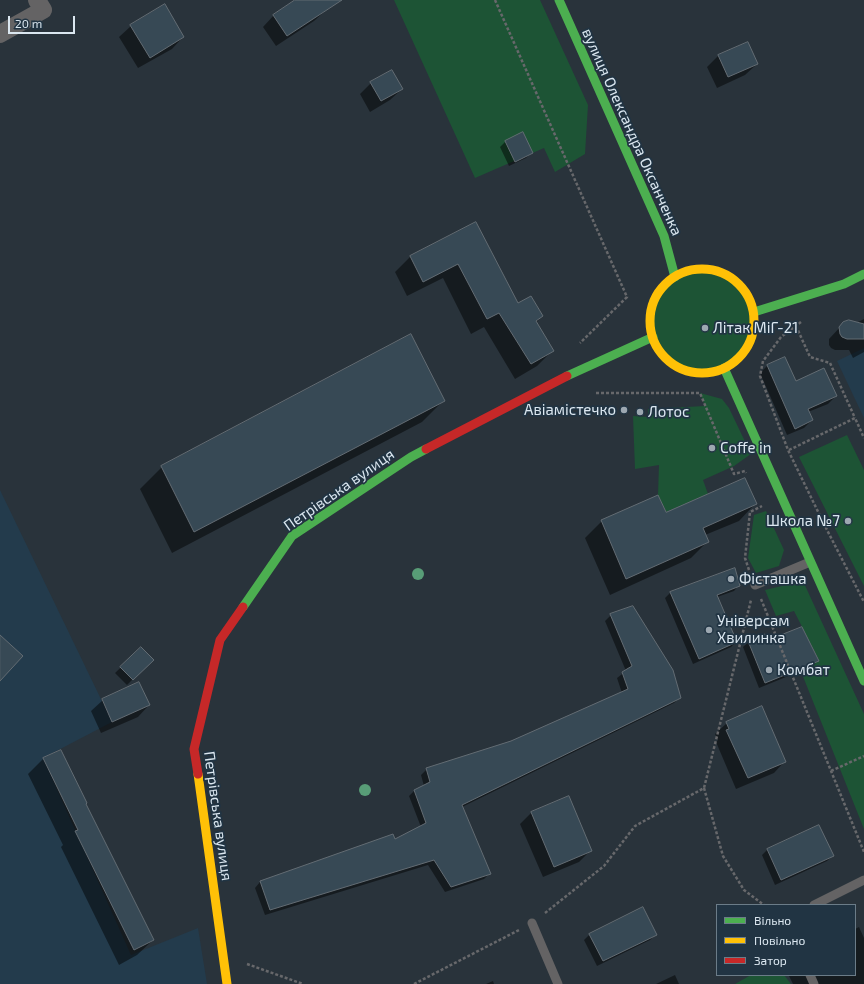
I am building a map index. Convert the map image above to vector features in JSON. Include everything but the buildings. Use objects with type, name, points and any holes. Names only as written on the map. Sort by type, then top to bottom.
[{"type":"street","points":[[0,34],[43,10],[37,0]]},
{"type":"street","name":"вулиця Олександра Оксанченка","points":[[559,0],[664,236],[674,277]]},
{"type":"street","points":[[707,269],[723,273],[737,282],[748,296],[754,312],[754,328],[749,345],[738,359],[724,368],[707,373],[690,372],[674,365],[661,353],[653,337],[650,320],[653,303],[662,288],[674,277],[690,270],[707,269]]},
{"type":"street","points":[[754,312],[844,284],[864,274]]},
{"type":"street","name":"Петрівська вулиця","points":[[227,984],[194,749],[220,640],[292,536],[411,457],[582,368],[653,337]]},
{"type":"street","points":[[724,368],[864,681]]},
{"type":"lane","points":[[755,585],[810,562]]},
{"type":"lane","points":[[816,904],[864,880]]},
{"type":"lane","points":[[532,923],[558,984]]},
{"type":"path","points":[[495,0],[627,297],[578,345]]},
{"type":"path","points":[[806,318],[780,337],[763,361],[760,376],[788,450],[864,602]]},
{"type":"path","points":[[796,326],[810,357],[830,363],[864,438]]},
{"type":"path","points":[[596,394],[700,393],[734,474],[745,471],[855,418]]},
{"type":"path","points":[[745,471],[748,478]]},
{"type":"path","points":[[758,500],[762,507],[750,512],[744,558],[864,852]]},
{"type":"path","points":[[755,585],[704,788],[723,856],[744,890],[763,904]]},
{"type":"path","points":[[831,771],[864,756]]},
{"type":"path","points":[[414,984],[532,923],[604,866],[635,826],[704,788]]},
{"type":"path","points":[[223,956],[303,984]]},
{"type":"shaded area","points":[[864,348],[864,418],[837,361]]},
{"type":"shaded area","points":[[0,490],[112,722],[43,758],[131,955],[198,928],[207,984],[0,984]]},
{"type":"green space","points":[[394,0],[540,0],[588,105],[585,154],[555,172],[544,148],[475,178]]},
{"type":"green space","points":[[702,269],[722,273],[739,284],[750,301],[754,321],[750,341],[739,358],[722,369],[702,373],[682,369],[665,358],[654,341],[650,321],[654,301],[665,284],[682,273]]},
{"type":"green space","points":[[700,393],[722,399],[729,408],[751,454],[734,466],[703,480],[708,494],[666,512],[658,495],[659,465],[635,469],[633,416],[648,417],[648,409],[705,406]]},
{"type":"green space","name":"Школа №7","points":[[847,435],[864,470],[864,586],[799,457]]},
{"type":"green space","points":[[766,511],[784,550],[779,566],[756,573],[748,558],[754,515]]},
{"type":"green space","points":[[803,581],[864,714],[864,829],[800,669],[819,660],[794,611],[776,616],[765,590]]},
{"type":"green space","points":[[749,976],[785,976],[791,984],[735,984]]},
{"type":"traffic: fast","points":[[559,0],[664,236],[675,277]]},
{"type":"traffic: fast","points":[[754,312],[844,284],[864,274]]},
{"type":"traffic: fast","points":[[567,376],[653,337]]},
{"type":"traffic: fast","points":[[724,368],[864,681]]},
{"type":"traffic: fast","points":[[243,607],[292,536],[411,457],[426,449]]},
{"type":"traffic: slow","points":[[702,269],[722,273],[739,284],[750,301],[754,321],[750,341],[739,358],[722,369],[702,373],[682,369],[665,358],[654,341],[650,321],[654,301],[665,284],[682,273],[702,269]]},
{"type":"traffic: slow","points":[[198,774],[227,984]]},
{"type":"traffic: jam","points":[[426,449],[567,376]]},
{"type":"traffic: jam","points":[[198,774],[194,749],[220,640],[243,607]]},
{"type":"place","name":"Літак МіГ-21","points":[[705,328]]},
{"type":"place","name":"Авіамістечко","points":[[624,410]]},
{"type":"place","name":"Лотос","points":[[640,412]]},
{"type":"place","name":"Coffe in","points":[[712,448]]},
{"type":"place","name":"Школа №7","points":[[848,521]]},
{"type":"place","name":"Фісташка","points":[[731,579]]},
{"type":"place","name":"Універсам Хвилинка","points":[[709,630]]},
{"type":"place","name":"Комбат","points":[[769,670]]}]
